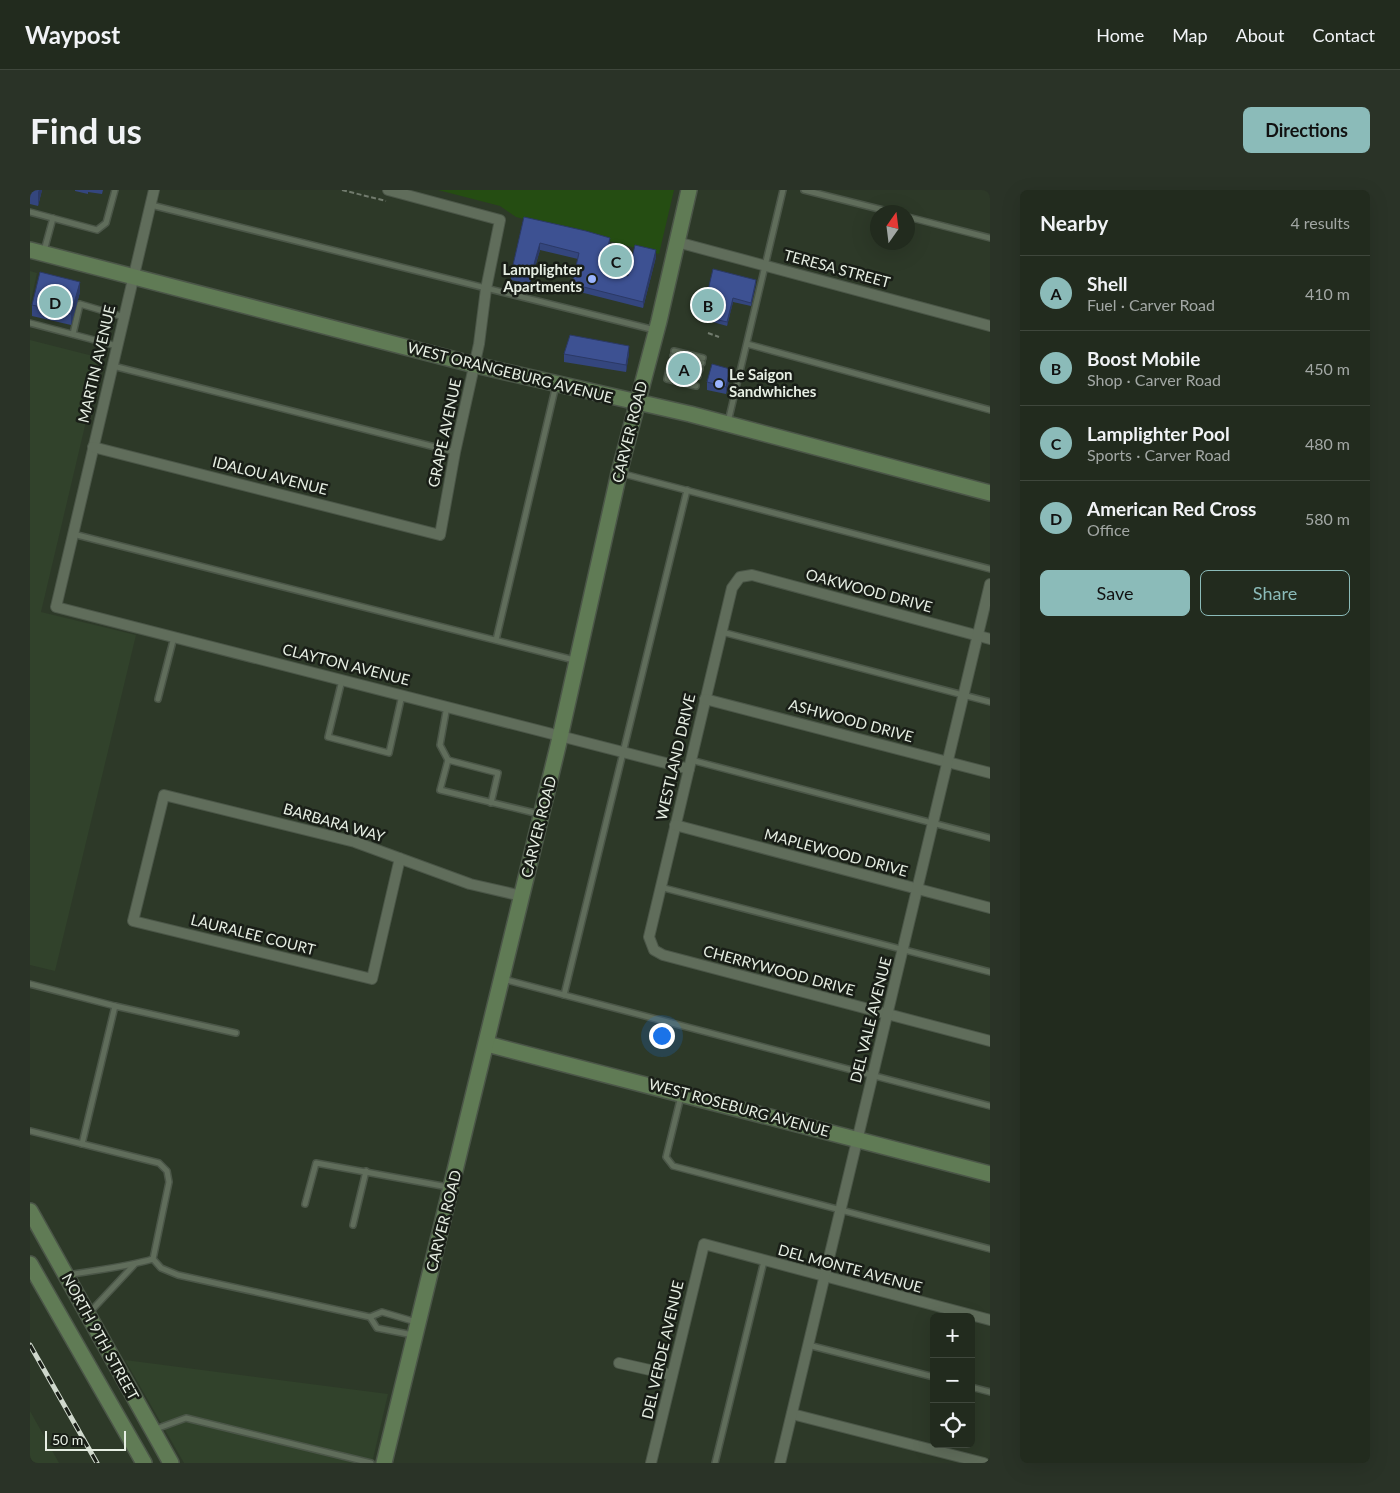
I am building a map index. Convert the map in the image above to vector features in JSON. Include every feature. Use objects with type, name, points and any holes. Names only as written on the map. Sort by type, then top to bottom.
[{"type":"street","name":"MARTIN AVENUE","points":[[72,539],[154,190]]},
{"type":"street","name":"GRAPE AVENUE","points":[[388,190],[500,220],[486,289],[475,365],[455,452],[440,535]]},
{"type":"street","name":"CARVER ROAD","points":[[384,1463],[579,661],[619,473],[656,331],[689,190]]},
{"type":"street","name":"TERESA STREET","points":[[677,242],[990,326]]},
{"type":"street","name":"WEST ORANGEBURG AVENUE","points":[[36,252],[475,365],[727,424],[990,493]]},
{"type":"street","name":"IDALOU AVENUE","points":[[93,447],[440,535]]},
{"type":"street","name":"CLAYTON AVENUE","points":[[72,539],[56,607],[622,751],[690,764]]},
{"type":"street","name":"OAKWOOD DRIVE","points":[[740,578],[752,575],[990,639]]},
{"type":"street","name":"WESTLAND DRIVE","points":[[652,946],[649,931],[732,588],[740,578]]},
{"type":"street","name":"DEL VALE AVENUE","points":[[780,1463],[990,584]]},
{"type":"street","name":"ASHWOOD DRIVE","points":[[705,699],[990,773]]},
{"type":"street","name":"BARBARA WAY","points":[[164,794],[355,842],[470,884],[522,896]]},
{"type":"street","name":"LAURALEE COURT","points":[[164,794],[133,921],[372,979],[400,858]]},
{"type":"street","name":"MAPLEWOOD DRIVE","points":[[675,825],[990,908]]},
{"type":"street","name":"CHERRYWOOD DRIVE","points":[[652,946],[663,956],[990,1041]]},
{"type":"street","name":"WEST ROSEBURG AVENUE","points":[[487,1044],[990,1174]]},
{"type":"street","name":"NORTH 9TH STREET","points":[[30,1211],[171,1463]]},
{"type":"street","name":"DEL MONTE AVENUE","points":[[704,1244],[823,1278],[990,1320]]},
{"type":"street","name":"DEL VERDE AVENUE","points":[[651,1463],[704,1244]]},
{"type":"street","name":"NORTH 9TH STREET","points":[[30,1264],[144,1463]]},
{"type":"street","points":[[48,1294],[65,1310],[88,1315]]},
{"type":"street","points":[[619,1363],[672,1375]]},
{"type":"street","points":[[792,1414],[984,1463]]},
{"type":"lane","points":[[30,212],[97,230],[106,223],[115,190]]},
{"type":"lane","points":[[727,424],[783,190]]},
{"type":"lane","points":[[804,190],[870,207]]},
{"type":"lane","points":[[150,205],[656,331]]},
{"type":"lane","points":[[36,252],[53,218]]},
{"type":"lane","points":[[915,219],[990,238]]},
{"type":"lane","points":[[73,334],[80,304],[124,317]]},
{"type":"lane","points":[[30,323],[117,346]]},
{"type":"lane","points":[[747,344],[990,410]]},
{"type":"lane","points":[[700,369],[673,356],[702,360]]},
{"type":"lane","points":[[113,366],[455,452]]},
{"type":"lane","points":[[696,386],[667,379],[669,369],[698,376]]},
{"type":"lane","points":[[496,640],[556,385]]},
{"type":"lane","points":[[619,473],[990,569]]},
{"type":"lane","points":[[564,995],[687,490]]},
{"type":"lane","points":[[72,539],[579,661]]},
{"type":"lane","points":[[721,632],[990,702]]},
{"type":"lane","points":[[158,699],[174,637]]},
{"type":"lane","points":[[342,680],[328,737],[389,753],[402,695]]},
{"type":"lane","points":[[447,706],[440,745],[448,760],[440,790],[542,815]]},
{"type":"lane","points":[[448,760],[498,773],[491,803]]},
{"type":"lane","points":[[690,764],[990,838]]},
{"type":"lane","points":[[660,887],[990,972]]},
{"type":"lane","points":[[502,979],[990,1106]]},
{"type":"lane","points":[[30,984],[115,1006],[236,1033]]},
{"type":"lane","points":[[82,1144],[115,1006]]},
{"type":"lane","points":[[682,1094],[666,1156],[673,1166],[990,1249]]},
{"type":"lane","points":[[30,1131],[159,1163],[167,1171],[169,1182],[153,1259]]},
{"type":"lane","points":[[305,1204],[316,1163],[452,1188]]},
{"type":"lane","points":[[353,1225],[366,1171]]},
{"type":"lane","points":[[66,1276],[121,1265],[134,1265],[153,1259]]},
{"type":"lane","points":[[153,1259],[161,1268],[178,1275],[370,1317],[382,1312],[417,1329]]},
{"type":"lane","points":[[715,1463],[764,1261]]},
{"type":"lane","points":[[88,1315],[134,1265]]},
{"type":"lane","points":[[370,1317],[377,1328],[417,1329]]},
{"type":"lane","points":[[808,1345],[930,1376]]},
{"type":"lane","points":[[975,1388],[990,1392]]},
{"type":"lane","points":[[152,1430],[186,1418],[371,1463]]},
{"type":"path","points":[[708,333],[719,337]]},
{"type":"shaded area","points":[[438,190],[674,190],[659,254],[516,217],[500,206]]},
{"type":"shaded area","points":[[620,253],[624,254],[624,259],[619,269],[614,270],[609,258]]},
{"type":"shaded area","points":[[30,271],[37,273],[30,305]]},
{"type":"shaded area","points":[[30,340],[101,358],[41,612],[136,635],[55,971],[30,965]]},
{"type":"shaded area","points":[[125,1360],[388,1394],[372,1463],[184,1463]]},
{"type":"shaded area","points":[[30,1411],[59,1463],[30,1463]]},
{"type":"building","points":[[524,217],[610,238],[602,271],[628,276],[635,245],[656,250],[643,302],[572,284],[579,253],[540,243],[530,278],[511,274]]},
{"type":"building","points":[[713,269],[756,280],[751,303],[733,298],[727,322],[702,316]]},
{"type":"building","points":[[40,272],[80,282],[71,314],[32,305]]},
{"type":"building","points":[[570,335],[629,346],[626,365],[564,354]]},
{"type":"building","points":[[712,364],[730,369],[726,387],[707,382]]},
{"type":"railway","points":[[30,1345],[97,1463]]},
{"type":"place","name":"Lamplighter Pool","points":[[616,261]]},
{"type":"place","name":"Lamplighter Apartments","points":[[592,279]]},
{"type":"place","name":"American Red Cross","points":[[55,302]]},
{"type":"place","name":"Boost Mobile","points":[[708,305]]},
{"type":"place","name":"Shell","points":[[684,369]]},
{"type":"place","name":"Le Saigon Sandwhiches","points":[[719,384]]}]
